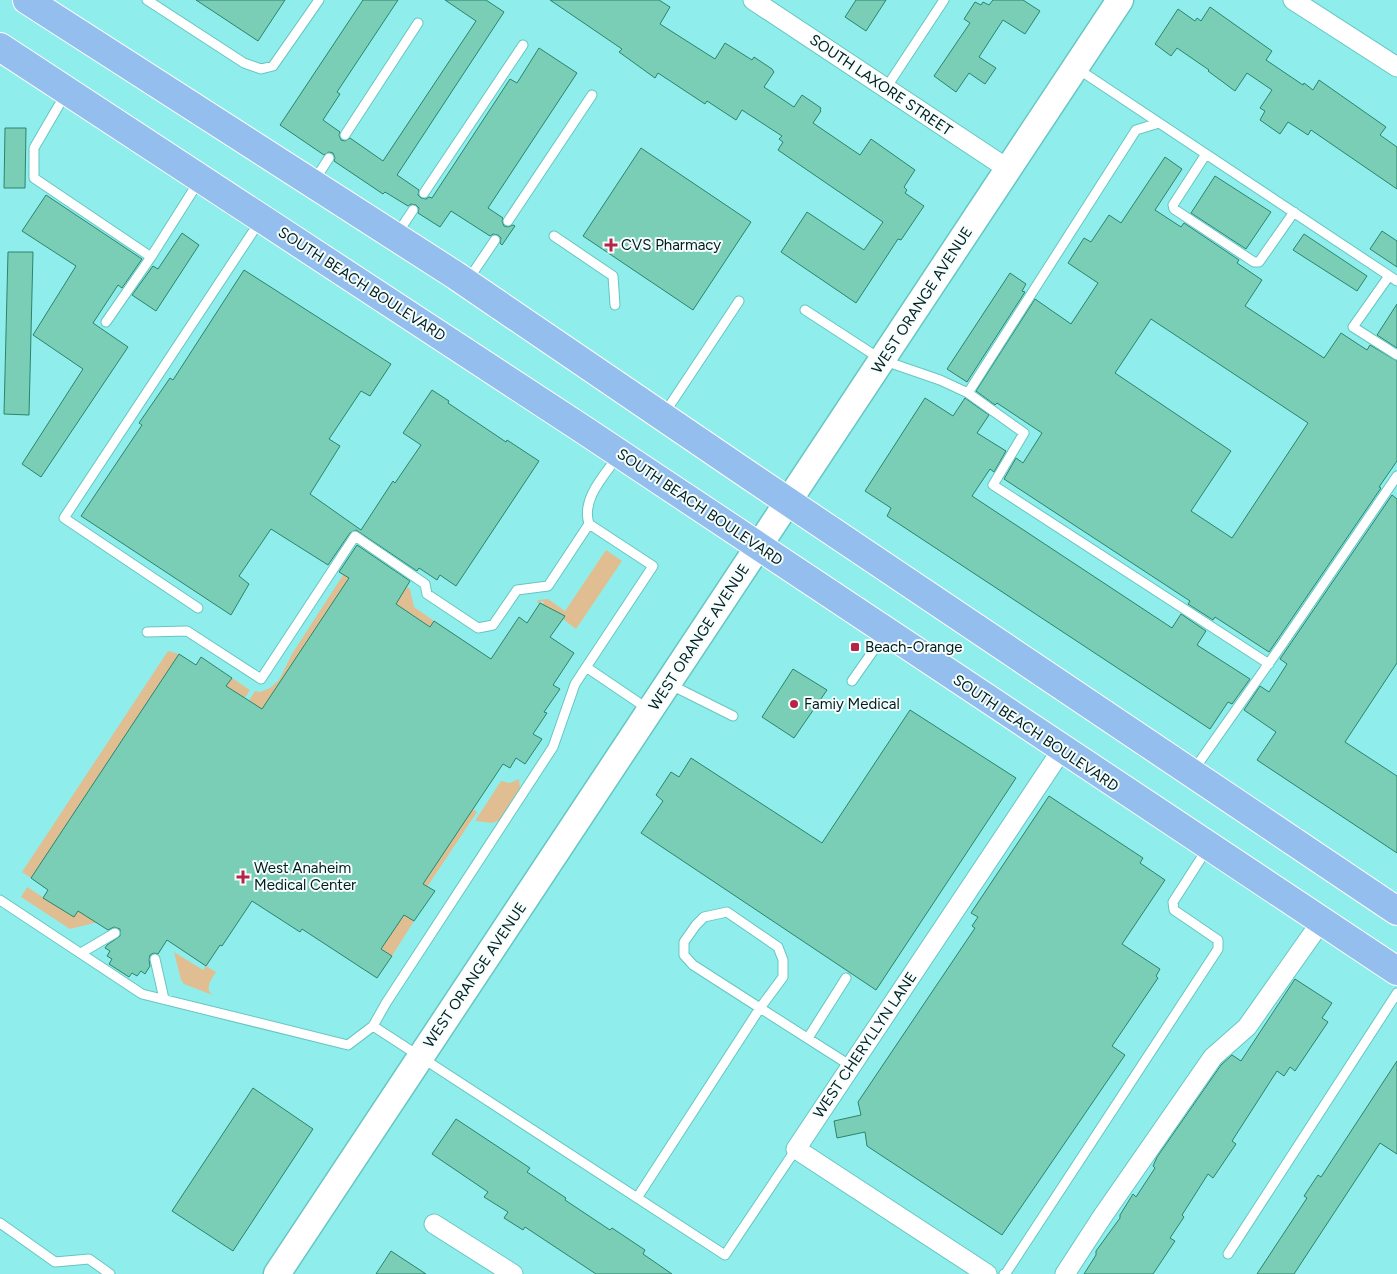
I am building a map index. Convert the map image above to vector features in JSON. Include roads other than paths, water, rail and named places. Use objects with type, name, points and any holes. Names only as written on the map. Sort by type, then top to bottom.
[{"type":"main road","points":[[30,1],[467,282],[662,416],[1397,911]]},
{"type":"main road","name":"SOUTH BEACH BOULEVARD","points":[[6,51],[619,454],[1061,750],[1397,971]]},
{"type":"street","name":"WEST ORANGE AVENUE","points":[[277,1274],[1120,0]]},
{"type":"street","points":[[1293,0],[1397,68]]},
{"type":"street","name":"SOUTH LAXORE STREET","points":[[761,2],[1008,170]]},
{"type":"street","name":"WEST CHERYLLYN LANE","points":[[796,1150],[1061,750]]},
{"type":"street","points":[[1066,1274],[1102,1217],[1213,1057],[1247,1027],[1321,922]]},
{"type":"street","points":[[796,1150],[987,1274]]},
{"type":"street","points":[[434,1224],[513,1274]]},
{"type":"lane","points":[[147,0],[244,63],[261,69],[273,66],[319,0]]},
{"type":"lane","points":[[886,88],[944,0]]},
{"type":"lane","points":[[345,135],[418,23]]},
{"type":"lane","points":[[424,193],[523,46]]},
{"type":"lane","points":[[1075,68],[1393,278],[1353,326],[1397,355]]},
{"type":"lane","points":[[67,90],[34,148],[34,178],[151,257]]},
{"type":"lane","points":[[508,221],[592,95]]},
{"type":"lane","points":[[968,393],[1136,130],[1159,123]]},
{"type":"lane","points":[[1206,154],[1173,205],[1174,209],[1254,262],[1259,262],[1294,212]]},
{"type":"lane","points":[[312,183],[329,158]]},
{"type":"lane","points":[[106,322],[151,257],[201,178]]},
{"type":"lane","points":[[395,236],[413,210]]},
{"type":"lane","points":[[198,608],[64,518],[262,219]]},
{"type":"lane","points":[[554,236],[613,276],[615,304]]},
{"type":"lane","points":[[467,282],[495,240]]},
{"type":"lane","points":[[662,416],[739,301]]},
{"type":"lane","points":[[806,310],[882,360],[940,380],[968,393],[1024,433],[993,485],[1269,664]]},
{"type":"lane","points":[[0,900],[142,994],[348,1045],[373,1026],[386,1003],[553,747],[575,684],[653,566],[589,524],[586,516],[587,506],[591,497],[619,454]]},
{"type":"lane","points":[[1192,773],[1397,476]]},
{"type":"lane","points":[[147,632],[188,630],[261,679],[355,536],[425,584],[427,594],[478,628],[493,625],[517,590],[548,586],[589,524]]},
{"type":"lane","points":[[852,681],[887,632]]},
{"type":"lane","points":[[586,667],[651,711]]},
{"type":"lane","points":[[669,684],[733,716]]},
{"type":"lane","points":[[1004,1274],[1218,949],[1218,940],[1174,910],[1173,902],[1208,847]]},
{"type":"lane","points":[[637,1198],[760,1008],[783,977],[782,960],[778,947],[727,912],[704,917],[684,942],[684,955],[693,965],[760,1008],[808,1038],[851,1066]]},
{"type":"lane","points":[[81,953],[115,933]]},
{"type":"lane","points":[[155,959],[164,999]]},
{"type":"lane","points":[[808,1038],[846,978]]},
{"type":"lane","points":[[1228,1254],[1397,993]]},
{"type":"lane","points":[[373,1026],[422,1056],[725,1255],[796,1150]]},
{"type":"lane","points":[[0,1223],[55,1262],[89,1259],[110,1274]]},
{"type":"place","name":"CVS Pharmacy","points":[[611,245]]},
{"type":"place","name":"Beach-Orange","points":[[855,647]]},
{"type":"place","name":"Famiy Medical","points":[[794,704]]},
{"type":"place","name":"West Anaheim Medical Center","points":[[243,877]]}]
